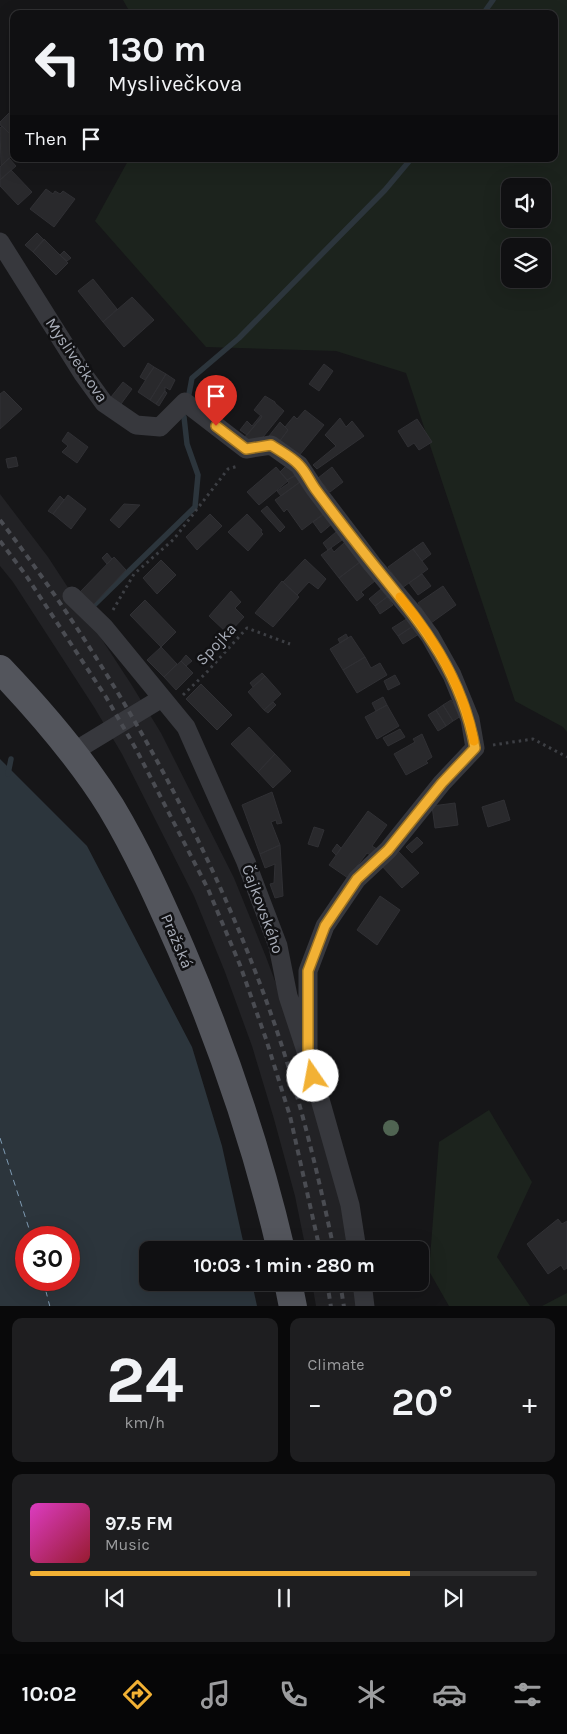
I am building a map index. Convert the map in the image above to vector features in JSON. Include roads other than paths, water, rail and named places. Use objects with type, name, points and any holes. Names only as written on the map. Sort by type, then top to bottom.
[{"type":"main road","name":"Pražská","points":[[0,669],[73,752],[110,807],[136,852],[160,900],[200,994],[235,1086],[262,1173],[279,1241]]},
{"type":"main road","points":[[290,1291],[293,1306]]},
{"type":"street","name":"Myslivečkova","points":[[0,242],[74,360],[104,403],[136,425],[160,427],[185,402],[246,449],[271,445],[299,465],[372,564],[430,636],[452,675],[470,719],[475,748],[442,783],[388,850],[357,879],[325,926],[308,971],[308,1057]]},
{"type":"street","name":"Čajkovského","points":[[72,596],[104,627],[186,727],[246,862],[278,946],[288,996],[308,1057],[350,1205],[356,1241]]},
{"type":"street","points":[[73,752],[166,702]]},
{"type":"street","points":[[363,1291],[365,1306]]},
{"type":"waterway","points":[[486,10],[493,0]]},
{"type":"waterway","points":[[189,394],[192,378],[239,338],[385,190],[408,162]]},
{"type":"waterway","points":[[94,605],[195,507],[198,475],[187,444],[184,417]]},
{"type":"waterway","points":[[8,774],[11,759]]},
{"type":"railway","points":[[0,520],[85,640],[124,703],[195,833],[226,900],[254,968],[279,1037],[310,1143],[332,1241]]},
{"type":"railway","points":[[0,541],[25,574],[106,697],[136,749],[208,889],[240,965],[266,1039],[290,1116],[318,1241]]},
{"type":"railway","points":[[328,1291],[331,1306]]},
{"type":"railway","points":[[341,1291],[344,1306]]}]
